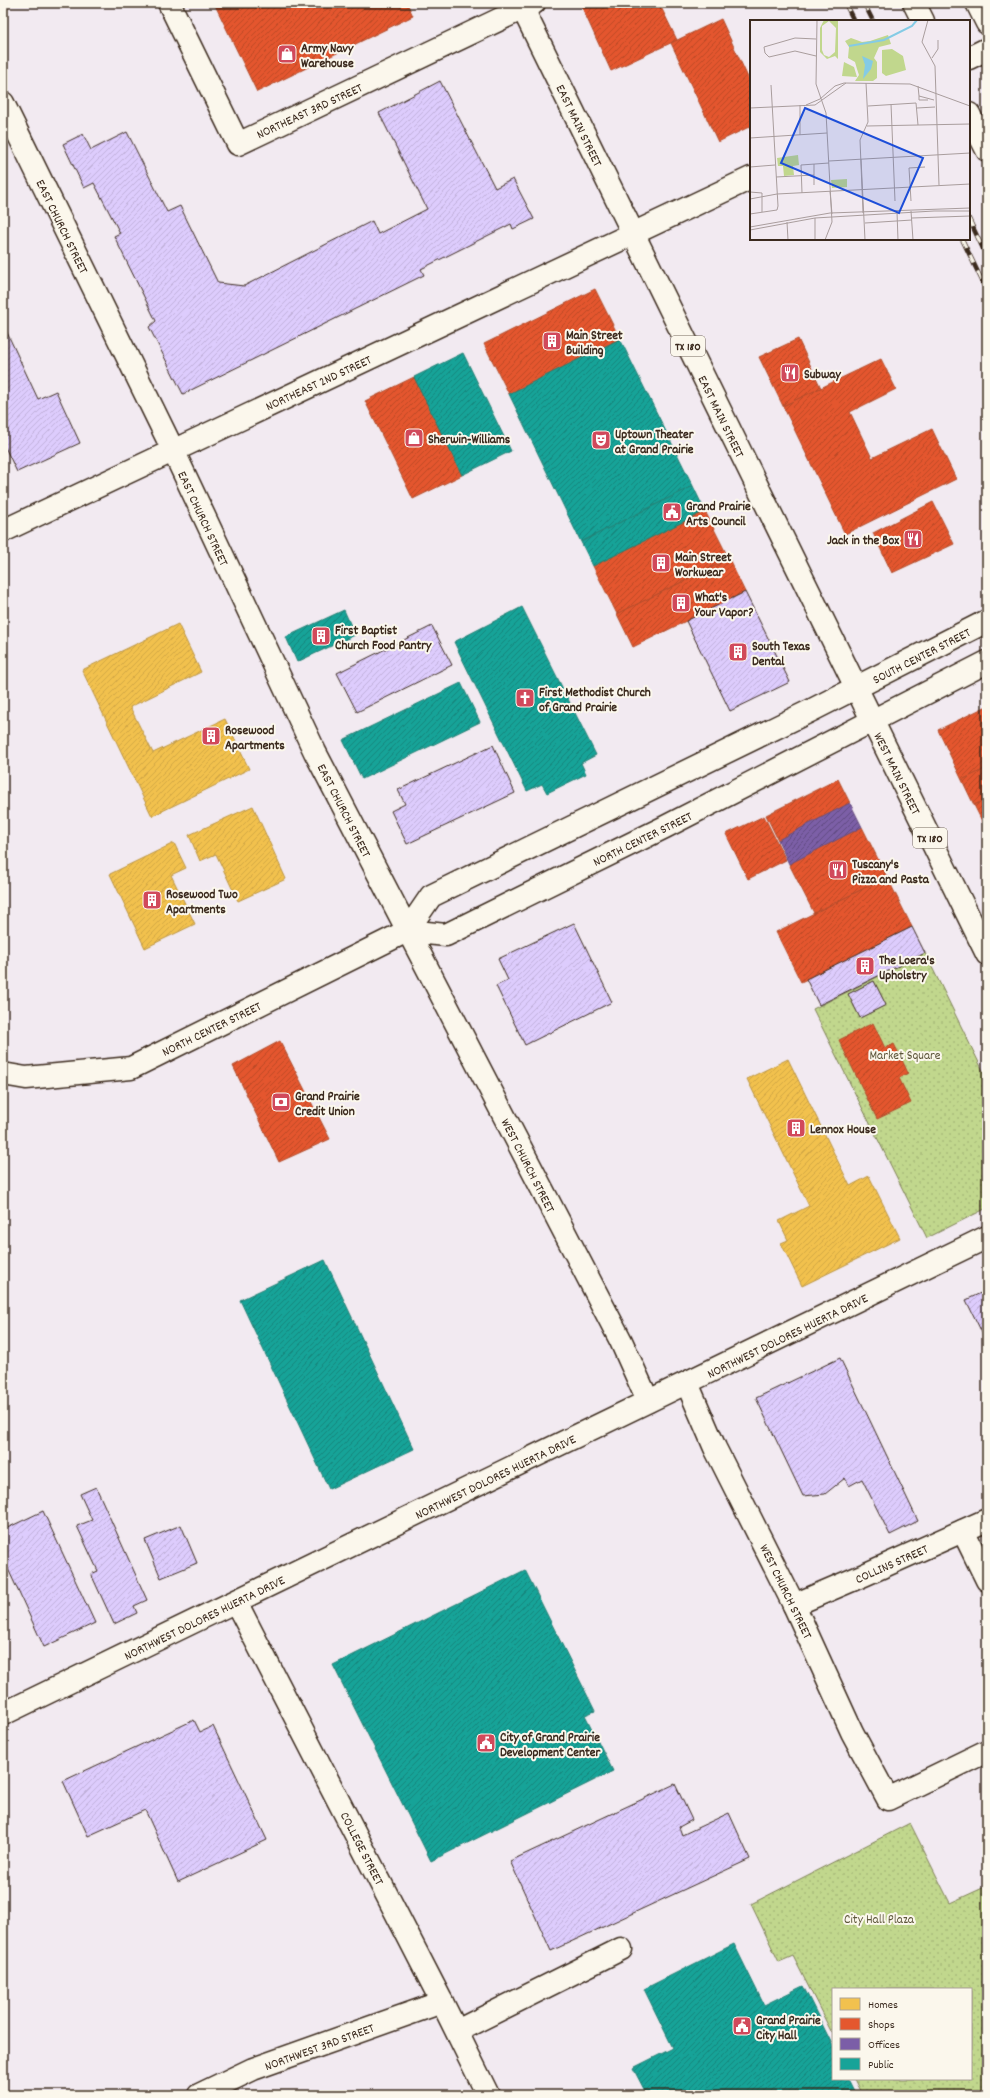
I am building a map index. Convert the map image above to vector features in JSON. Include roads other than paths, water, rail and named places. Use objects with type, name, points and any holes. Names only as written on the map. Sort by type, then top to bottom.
[{"type":"street","name":"NORTHEAST 3RD STREET","points":[[169,3],[238,144],[526,5]]},
{"type":"street","points":[[914,3],[922,20]]},
{"type":"street","points":[[977,3],[987,23]]},
{"type":"street","name":"EAST MAIN STREET","points":[[526,5],[633,232],[872,722]]},
{"type":"street","points":[[970,58],[987,49]]},
{"type":"street","name":"EAST CHURCH STREET","points":[[3,103],[173,450],[315,752],[407,931]]},
{"type":"street","points":[[970,116],[987,150]]},
{"type":"street","name":"NORTHEAST 2ND STREET","points":[[3,531],[633,232],[750,178]]},
{"type":"street","name":"SOUTH CENTER STREET","points":[[856,688],[987,621]]},
{"type":"street","points":[[872,722],[987,662]]},
{"type":"street","name":"NORTH CENTER STREET","points":[[3,1074],[26,1078],[132,1068],[407,931],[431,896],[856,688]]},
{"type":"street","name":"NORTH CENTER STREET","points":[[407,931],[446,935],[665,827],[872,722]]},
{"type":"street","name":"WEST MAIN STREET","points":[[872,722],[987,954]]},
{"type":"street","name":"WEST CHURCH STREET","points":[[407,931],[621,1341],[648,1401]]},
{"type":"street","name":"NORTHWEST DOLORES HUERTA DRIVE","points":[[3,1714],[987,1237]]},
{"type":"street","name":"WEST CHURCH STREET","points":[[687,1383],[715,1448],[794,1604],[852,1732],[888,1799],[987,1751]]},
{"type":"street","name":"COLLINS STREET","points":[[794,1604],[987,1520]]},
{"type":"street","points":[[963,1531],[987,1580]]},
{"type":"street","name":"COLLEGE STREET","points":[[236,1602],[457,2031],[488,2095]]},
{"type":"street","points":[[457,2031],[621,1949]]},
{"type":"street","name":"NORTHWEST 3RD STREET","points":[[198,2095],[253,2069],[442,2002]]},
{"type":"railway","points":[[845,3],[854,20]]},
{"type":"railway","points":[[864,3],[872,20]]},
{"type":"railway","points":[[970,221],[987,257]]},
{"type":"railway","points":[[962,240],[987,291]]},
{"type":"place","name":"Army Navy Warehouse","points":[[287,54]]},
{"type":"place","name":"Main Street Building","points":[[552,341]]},
{"type":"place","name":"Subway","points":[[790,373]]},
{"type":"place","name":"Sherwin-Williams","points":[[414,438]]},
{"type":"place","name":"Uptown Theater at Grand Prairie","points":[[601,440]]},
{"type":"place","name":"Grand Prairie Arts Council","points":[[672,512]]},
{"type":"place","name":"Jack in the Box","points":[[913,539]]},
{"type":"place","name":"Main Street Workwear","points":[[661,563]]},
{"type":"place","name":"What's Your Vapor?","points":[[681,603]]},
{"type":"place","name":"First Baptist Church Food Pantry","points":[[321,636]]},
{"type":"place","name":"South Texas Dental","points":[[738,652]]},
{"type":"place","name":"First Methodist Church of Grand Prairie","points":[[525,698]]},
{"type":"place","name":"Rosewood Apartments","points":[[211,736]]},
{"type":"place","name":"Tuscany's Pizza and Pasta","points":[[838,870]]},
{"type":"place","name":"Rosewood Two Apartments","points":[[152,900]]},
{"type":"place","name":"The Loera's Upholstry","points":[[865,966]]},
{"type":"place","name":"Grand Prairie Credit Union","points":[[281,1102]]},
{"type":"place","name":"Lennox House","points":[[796,1128]]},
{"type":"place","name":"City of Grand Prairie Development Center","points":[[486,1743]]},
{"type":"place","name":"Grand Prairie City Hall","points":[[742,2026]]},
{"type":"park label","name":"Market Square","points":[[905,1054]]},
{"type":"park label","name":"City Hall Plaza","points":[[879,1918]]}]
